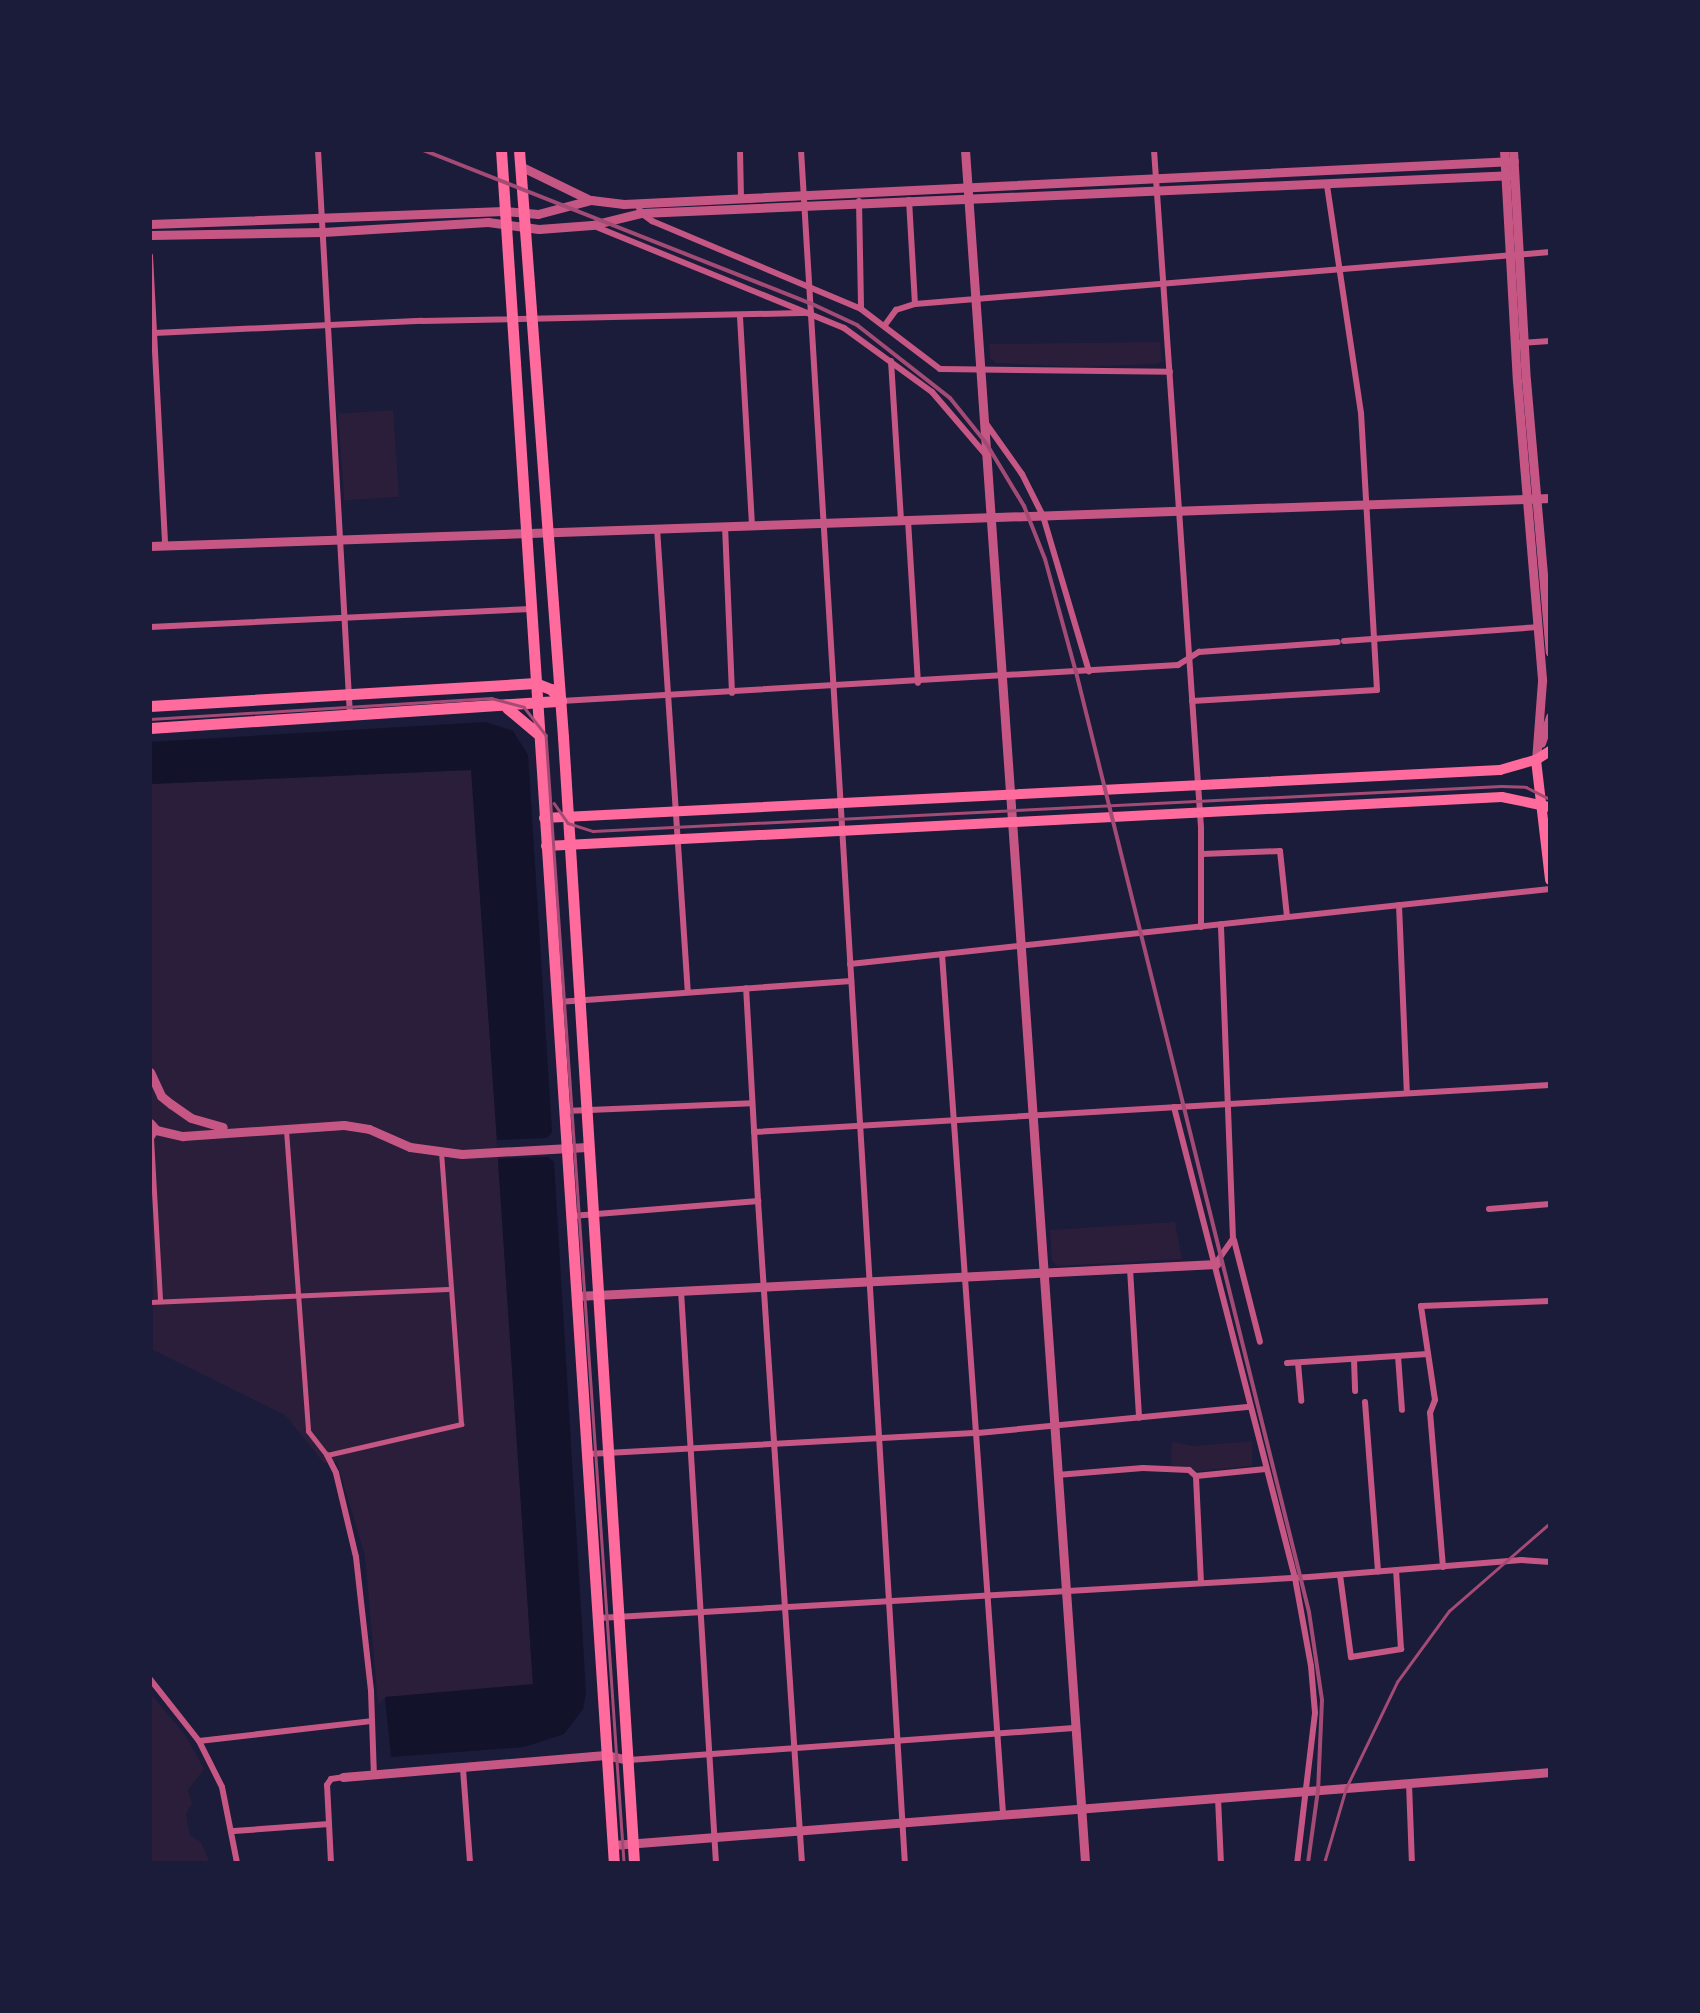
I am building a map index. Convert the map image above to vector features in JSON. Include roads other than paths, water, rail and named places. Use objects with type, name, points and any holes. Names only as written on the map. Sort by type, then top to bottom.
[{"type":"highway","points":[[501,150],[614,1863]]},
{"type":"highway","points":[[519,150],[561,701],[634,1863]]},
{"type":"highway","points":[[150,706],[535,683],[551,689],[561,701]]},
{"type":"highway","points":[[150,728],[507,708],[561,701]]},
{"type":"highway","points":[[507,708],[528,721],[540,738]]},
{"type":"main road","points":[[544,818],[1500,770],[1536,760],[1550,751]]},
{"type":"main road","points":[[1536,760],[1547,807],[1550,880]]},
{"type":"main road","points":[[546,846],[1502,797],[1547,807]]},
{"type":"street","points":[[318,150],[350,716]]},
{"type":"street","points":[[740,150],[741,198]]},
{"type":"street","points":[[801,150],[905,1863]]},
{"type":"street","points":[[965,150],[1085,1863]]},
{"type":"street","points":[[1154,150],[1190,660],[1202,854],[1202,926]]},
{"type":"street","points":[[505,217],[524,227],[592,225],[639,208],[741,198],[1326,173],[1509,156],[1519,343],[1542,627],[1536,760]]},
{"type":"street","points":[[520,166],[590,200],[639,208],[861,309],[940,370],[1170,372]]},
{"type":"street","points":[[1192,701],[1377,690],[1361,413],[1326,173]]},
{"type":"street","points":[[639,208],[859,204],[1510,175]]},
{"type":"street","points":[[909,190],[915,304]]},
{"type":"street","points":[[859,192],[861,309]]},
{"type":"street","points":[[150,235],[505,217],[523,212],[538,214],[590,200]]},
{"type":"street","points":[[150,224],[322,226]]},
{"type":"street","points":[[592,225],[844,328],[932,392],[987,456]]},
{"type":"street","points":[[886,325],[896,310],[915,304],[1550,252]]},
{"type":"street","points":[[150,256],[166,546]]},
{"type":"street","points":[[154,333],[512,318],[532,322],[811,312]]},
{"type":"street","points":[[740,317],[752,525]]},
{"type":"street","points":[[1519,343],[1550,340]]},
{"type":"street","points":[[891,360],[918,682]]},
{"type":"street","points":[[984,422],[1022,474],[1044,516],[1090,672]]},
{"type":"street","points":[[1530,484],[1550,483]]},
{"type":"street","points":[[150,546],[1550,498]]},
{"type":"street","points":[[725,526],[732,692]]},
{"type":"street","points":[[657,528],[688,992]]},
{"type":"street","points":[[150,626],[532,609]]},
{"type":"street","points":[[561,701],[1090,672],[1190,660],[1199,652],[1542,627]]},
{"type":"street","points":[[1542,627],[1550,652]]},
{"type":"street","points":[[1536,760],[1550,717]]},
{"type":"street","points":[[1202,854],[1280,851],[1287,917]]},
{"type":"street","points":[[850,964],[1550,889]]},
{"type":"street","points":[[1399,905],[1408,1092]]},
{"type":"street","points":[[1221,924],[1234,1239],[1260,1342]]},
{"type":"street","points":[[942,954],[1004,1814]]},
{"type":"street","points":[[557,1002],[852,980]]},
{"type":"street","points":[[746,988],[802,1863]]},
{"type":"street","points":[[150,1072],[162,1096],[210,1126],[244,1129]]},
{"type":"street","points":[[754,1132],[1550,1085]]},
{"type":"street","points":[[150,1101],[162,1096]]},
{"type":"street","points":[[564,1111],[752,1103]]},
{"type":"street","points":[[1174,1108],[1295,1578],[1315,1713],[1298,1863]]},
{"type":"street","points":[[160,1302],[150,1138],[153,1127],[183,1136],[344,1125],[441,1152],[587,1147]]},
{"type":"street","points":[[285,1127],[308,1431],[327,1455],[356,1557],[374,1774]]},
{"type":"street","points":[[327,1455],[461,1424],[448,1290],[441,1152]]},
{"type":"street","points":[[571,1216],[758,1201]]},
{"type":"street","points":[[1490,1209],[1550,1204]]},
{"type":"street","points":[[1216,1264],[1234,1239]]},
{"type":"street","points":[[576,1296],[1216,1264]]},
{"type":"street","points":[[1130,1269],[1140,1418]]},
{"type":"street","points":[[150,1302],[448,1290]]},
{"type":"street","points":[[681,1291],[716,1863]]},
{"type":"street","points":[[1443,1567],[1430,1413],[1436,1400],[1421,1306],[1550,1300]]},
{"type":"street","points":[[1287,1363],[1428,1354]]},
{"type":"street","points":[[1398,1356],[1402,1410]]},
{"type":"street","points":[[1354,1358],[1355,1392]]},
{"type":"street","points":[[1298,1362],[1301,1401]]},
{"type":"street","points":[[1365,1402],[1378,1572]]},
{"type":"street","points":[[586,1454],[978,1433],[1250,1406]]},
{"type":"street","points":[[1057,1475],[1144,1468],[1189,1470],[1196,1476],[1266,1469]]},
{"type":"street","points":[[1196,1476],[1201,1583]]},
{"type":"street","points":[[597,1618],[783,1604],[1550,1562]]},
{"type":"street","points":[[1340,1574],[1351,1657],[1402,1649],[1396,1570]]},
{"type":"street","points":[[150,1679],[199,1741],[222,1786],[237,1863]]},
{"type":"street","points":[[199,1741],[372,1721]]},
{"type":"street","points":[[331,1863],[327,1784],[343,1777],[605,1755],[629,1760],[708,1756],[1074,1728]]},
{"type":"street","points":[[464,1769],[470,1863]]},
{"type":"street","points":[[613,1845],[1550,1772]]},
{"type":"street","points":[[1409,1783],[1412,1863]]},
{"type":"street","points":[[1218,1798],[1222,1863]]},
{"type":"street","points":[[234,1832],[328,1824]]},
{"type":"tram line","points":[[150,719],[491,698],[524,707],[546,735],[624,1863]]},
{"type":"tram line","points":[[554,803],[568,823],[593,831],[1501,786],[1526,787],[1550,799]]},
{"type":"tram line","points":[[1324,1863],[1346,1788],[1397,1682],[1449,1611],[1550,1523]]},
{"type":"railway","points":[[423,150],[857,325],[950,398],[986,443],[1024,506],[1045,559],[1076,672],[1309,1612],[1322,1700],[1318,1790],[1308,1863]]}]
